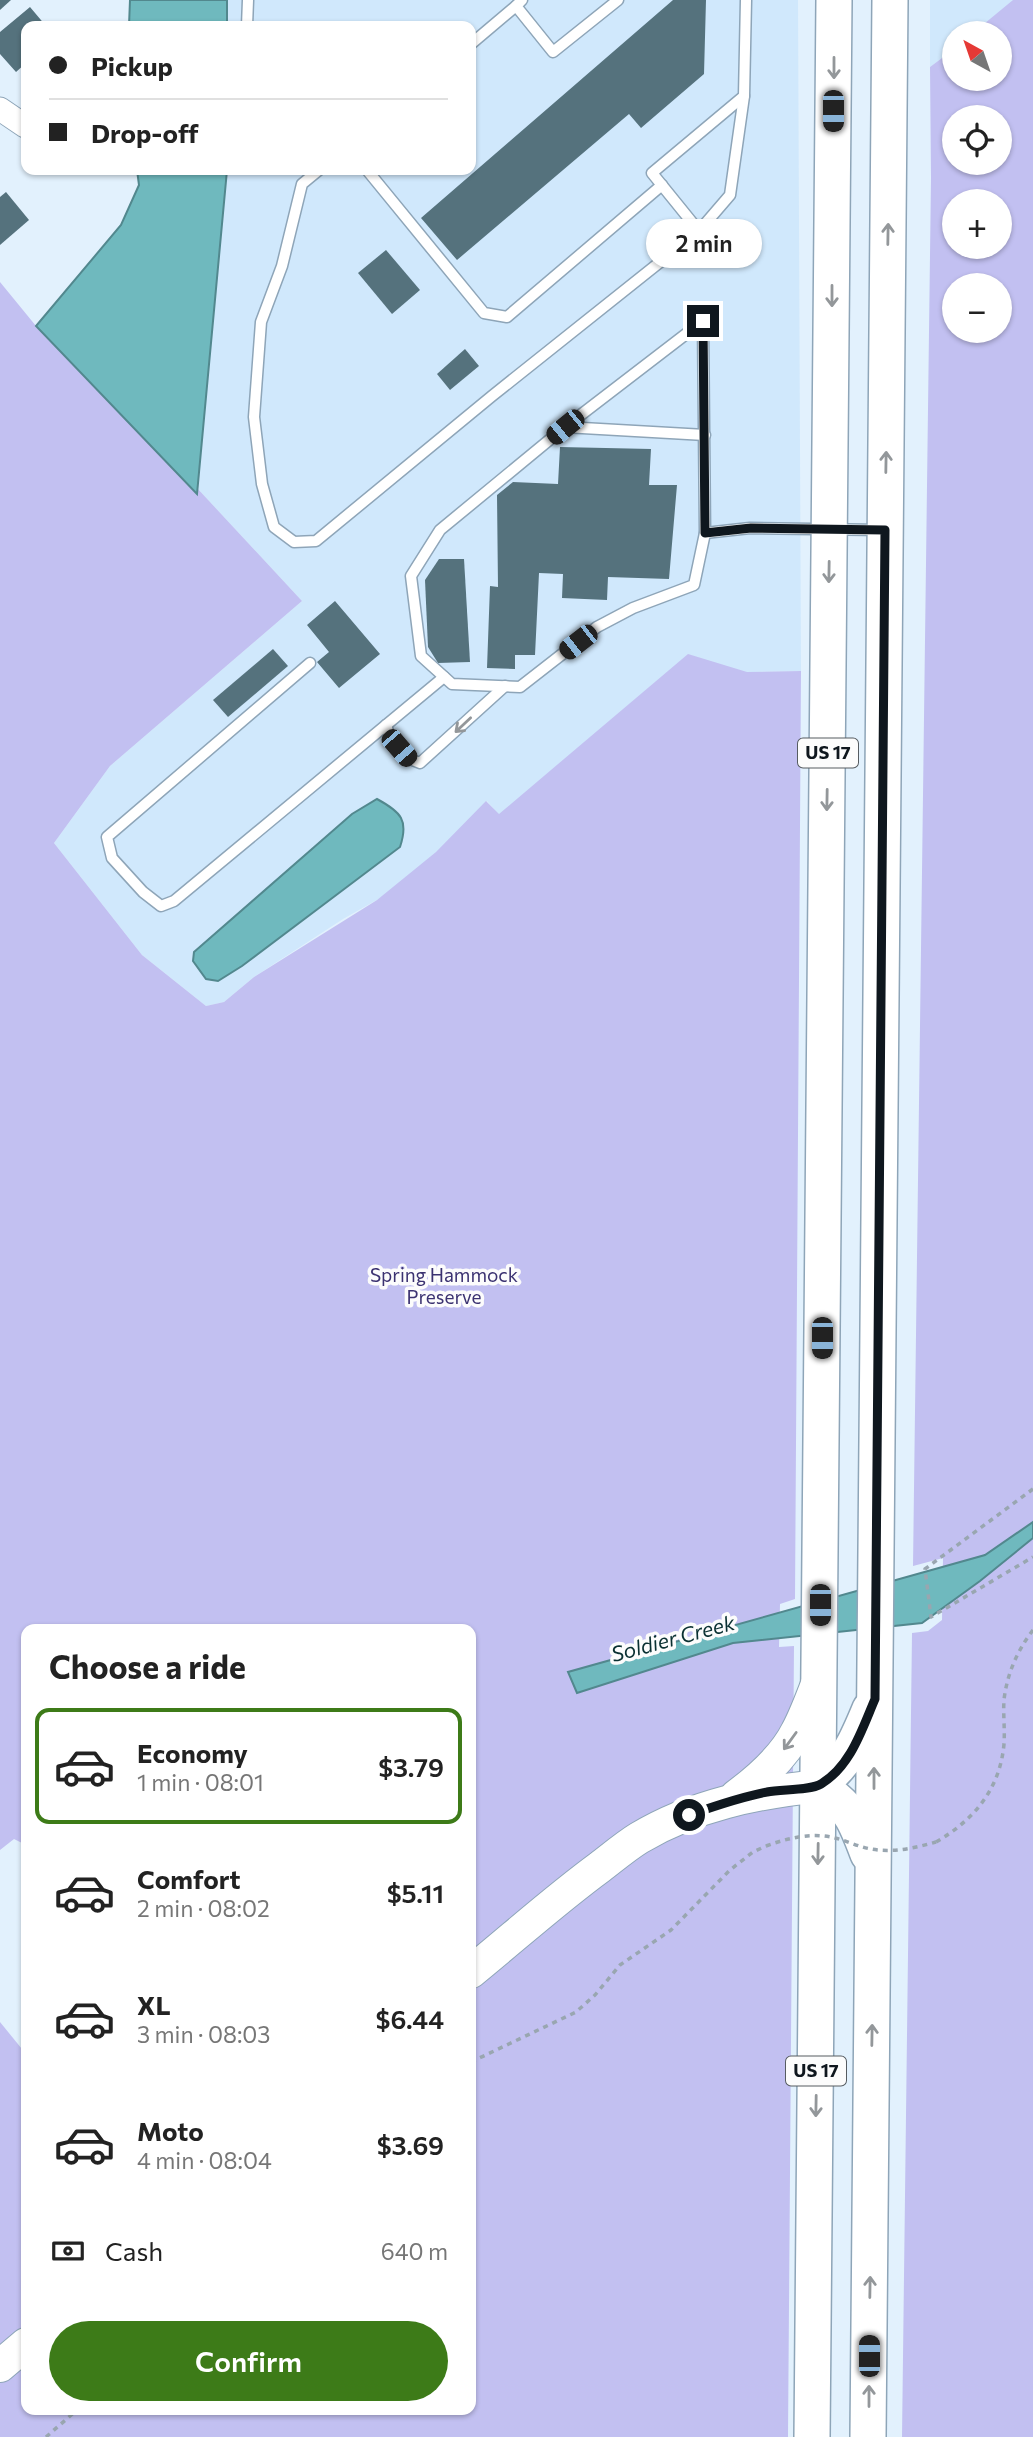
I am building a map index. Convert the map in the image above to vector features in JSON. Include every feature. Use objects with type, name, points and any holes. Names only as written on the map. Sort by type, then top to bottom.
[{"type":"main road","name":"US 17","points":[[813,2437],[834,0]]},
{"type":"main road","name":"US 17","points":[[868,2437],[890,0]]},
{"type":"main road","points":[[874,1871],[855,1819],[840,1800],[818,1786],[839,1769],[856,1744],[875,1699]]},
{"type":"street","points":[[0,109],[21,124]]},
{"type":"street","points":[[733,1799],[755,1783],[796,1733],[819,1667]]},
{"type":"street","points":[[476,1968],[579,1882],[639,1838],[733,1799],[769,1791],[818,1786]]},
{"type":"street","points":[[0,2366],[21,2348]]},
{"type":"lane","points":[[247,21],[248,0]]},
{"type":"lane","points":[[476,40],[519,3],[553,52],[618,0]]},
{"type":"lane","points":[[313,175],[302,184],[282,266],[261,322],[254,416],[262,484],[274,527],[294,542],[316,541],[699,231],[730,195],[744,96],[746,0]]},
{"type":"lane","points":[[699,231],[652,173],[744,96]]},
{"type":"lane","points":[[371,175],[484,313],[508,317],[662,185]]},
{"type":"lane","points":[[703,321],[705,533],[694,585],[633,608],[597,627],[520,687],[452,684],[421,656],[411,576],[440,530],[565,427],[703,321]]},
{"type":"lane","points":[[565,427],[705,435]]},
{"type":"lane","points":[[705,533],[751,528],[885,530]]},
{"type":"lane","points":[[310,663],[107,837],[112,858],[143,892],[161,906],[174,901],[444,677]]},
{"type":"lane","points":[[386,725],[389,737],[409,760],[420,763],[505,686]]},
{"type":"path","points":[[1033,1489],[925,1569],[931,1618],[1033,1558]]},
{"type":"path","points":[[476,2060],[576,2012],[596,1995],[620,1965],[671,1930],[730,1870],[753,1852],[793,1837],[807,1836],[830,1837],[869,1849],[916,1848],[936,1842],[956,1830],[971,1817],[990,1792],[1003,1752],[1007,1683],[1012,1665],[1033,1630]]},
{"type":"path","points":[[46,2437],[71,2415]]},
{"type":"shaded area","points":[[130,0],[227,0],[227,21],[129,21]]},
{"type":"shaded area","points":[[227,0],[798,0],[801,671],[665,674],[499,815],[487,801],[407,883],[343,919],[254,977],[224,1002],[206,1006],[142,955],[54,843],[110,766],[302,601],[197,488],[227,175],[476,175],[476,21],[227,21]],"holes":[[[400,847],[242,966],[218,981]]]},
{"type":"shaded area","points":[[930,0],[1017,0],[990,21],[942,21],[942,58],[930,67]]},
{"type":"shaded area","points":[[138,175],[227,175],[197,494],[36,326],[121,225],[139,185]]},
{"type":"shaded area","points":[[377,799],[392,808],[401,818],[404,830],[400,847],[242,966],[218,981],[206,979],[193,961],[194,952],[352,814]]},
{"type":"shaded area","points":[[1033,1522],[1033,1538],[922,1623],[733,1643],[577,1693],[568,1672],[985,1555]]},
{"type":"green space","points":[[1013,0],[1033,0],[1033,2437],[902,2437],[912,1633],[928,1631],[942,1620],[943,1558],[913,1566],[931,178],[930,67],[942,58],[942,91],[1012,91],[1012,21],[988,21]]},
{"type":"green space","name":"Spring Hammock Preserve","points":[[0,282],[36,326],[197,492],[197,488],[302,601],[110,766],[54,843],[142,955],[206,1006],[224,1002],[254,977],[377,900],[436,852],[486,801],[499,814],[688,654],[747,672],[801,671],[795,1599],[780,1604],[779,1647],[794,1646],[788,2437],[0,2437],[0,2022],[21,2048],[21,2415],[476,2415],[476,1624],[21,1624],[21,1842],[14,1839],[0,1850]]},
{"type":"building","points":[[0,0],[11,0],[0,10]]},
{"type":"building","points":[[673,0],[706,0],[704,74],[641,128],[629,114],[457,260],[421,218],[471,175],[476,175],[476,170]]},
{"type":"building","points":[[30,7],[42,21],[21,21],[21,68],[16,72],[0,54],[0,32]]},
{"type":"building","points":[[6,192],[29,220],[0,245],[0,197]]},
{"type":"building","points":[[386,250],[420,290],[392,314],[358,273]]},
{"type":"building","points":[[465,349],[479,366],[450,390],[437,374]]},
{"type":"building","points":[[560,447],[651,449],[649,485],[677,485],[669,579],[608,577],[607,600],[562,598],[563,574],[539,573],[535,655],[515,655],[515,669],[487,668],[490,586],[498,587],[497,495],[513,482],[558,484]]},
{"type":"building","points":[[439,559],[464,559],[470,662],[438,663],[428,647],[425,580]]},
{"type":"building","points":[[335,601],[380,654],[339,688],[317,662],[329,652],[307,625]]},
{"type":"building","points":[[273,649],[288,666],[228,717],[213,700]]},
{"type":"route","points":[[689,1815],[733,1799],[769,1791],[818,1786],[839,1769],[856,1744],[875,1699],[885,530],[751,528],[705,533],[703,321]]},
{"type":"water label","name":"Soldier Creek","points":[[673,1639]]}]
